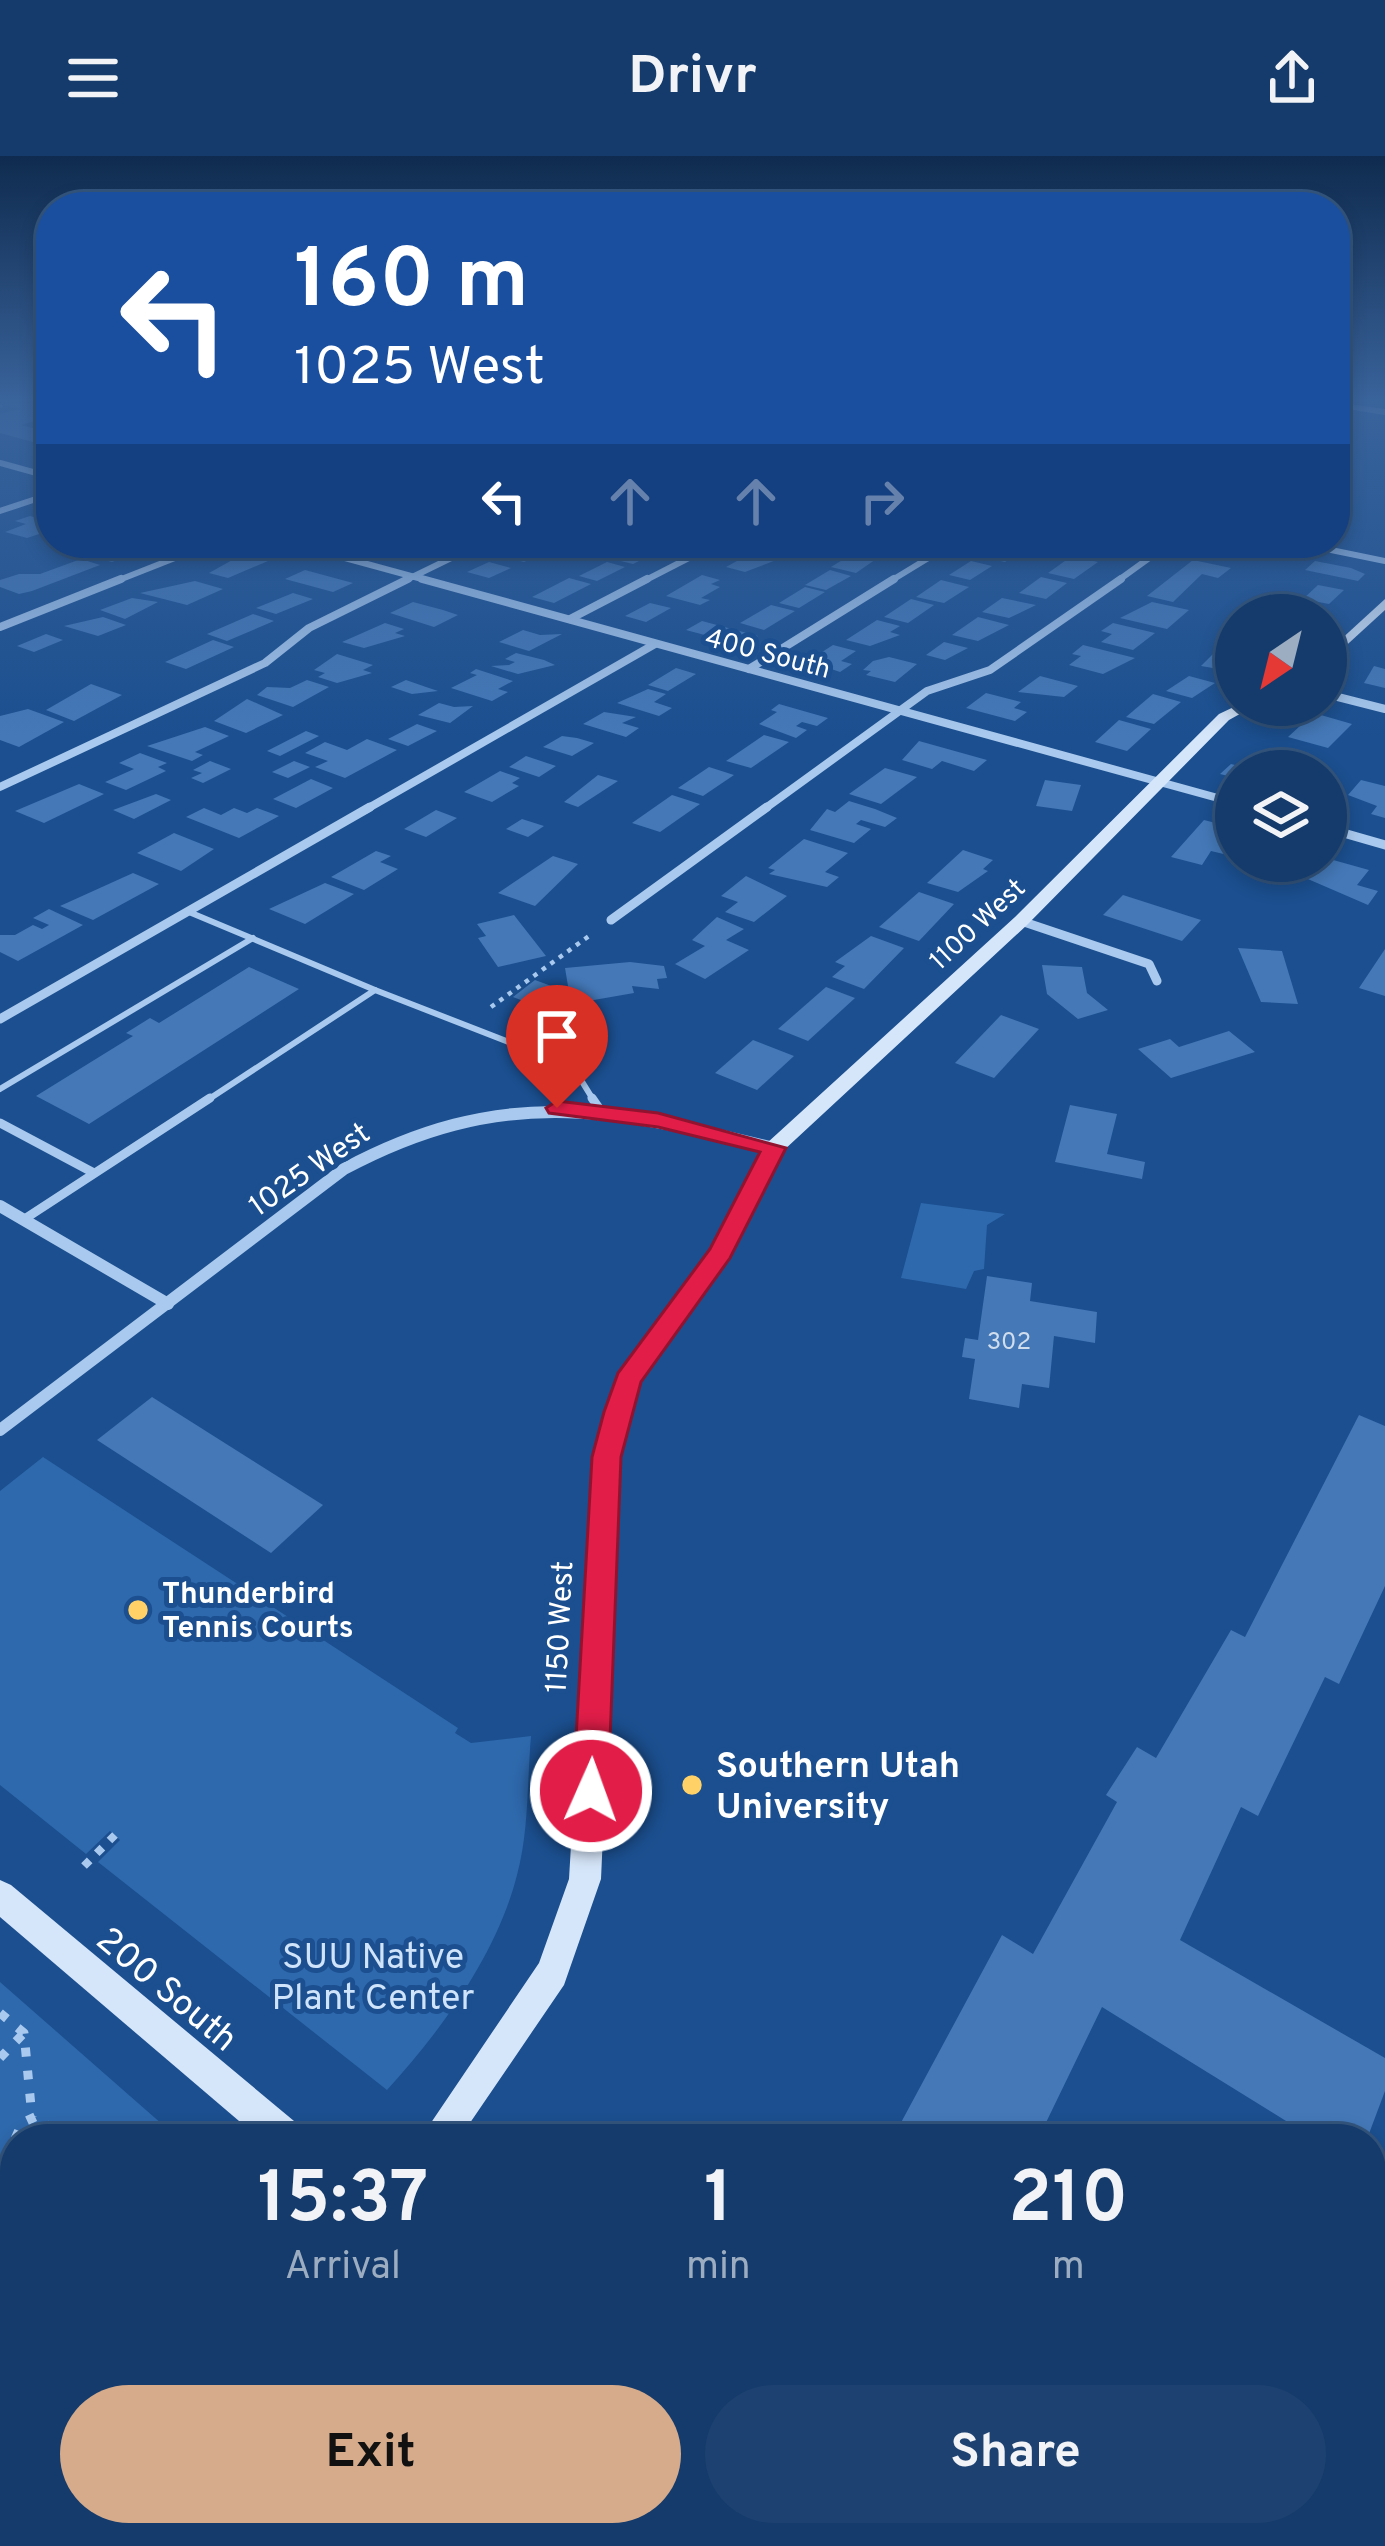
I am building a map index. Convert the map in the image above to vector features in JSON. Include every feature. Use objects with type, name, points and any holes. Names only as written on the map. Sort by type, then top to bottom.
[{"type":"street","points":[[1350,554],[1385,561]]},
{"type":"street","points":[[0,627],[175,558]]},
{"type":"street","name":"400 South","points":[[344,558],[1215,797]]},
{"type":"street","points":[[0,787],[265,663],[308,628],[451,558]]},
{"type":"street","points":[[569,620],[689,558]]},
{"type":"street","points":[[749,669],[929,558]]},
{"type":"street","points":[[611,920],[927,691],[990,670],[1024,650],[1150,558]]},
{"type":"street","points":[[1347,641],[1382,609]]},
{"type":"street","points":[[0,1019],[655,644]]},
{"type":"street","points":[[1347,699],[1385,709]]},
{"type":"street","name":"1100 West","points":[[749,1189],[774,1148],[1021,921],[1216,726]]},
{"type":"street","points":[[1347,834],[1385,844]]},
{"type":"street","points":[[1021,921],[1149,964],[1156,981]]},
{"type":"street","name":"1025 West","points":[[0,1430],[344,1168],[389,1140],[437,1122],[507,1110],[601,1111],[774,1148]]},
{"type":"street","name":"1150 West","points":[[449,2124],[531,2008],[572,1923],[590,1829],[607,1457],[628,1380],[721,1252],[749,1189]]},
{"type":"street","points":[[0,1206],[168,1304]]},
{"type":"street","name":"200 South","points":[[0,1895],[269,2124]]},
{"type":"lane","points":[[189,911],[573,1067],[601,1111]]},
{"type":"lane","points":[[0,1089],[253,938]]},
{"type":"lane","points":[[23,1220],[375,990]]},
{"type":"lane","points":[[0,1123],[94,1173]]},
{"type":"path","points":[[491,1007],[589,936]]},
{"type":"path","points":[[84,1866],[116,1835]]},
{"type":"path","points":[[0,2013],[24,2033],[32,2117],[26,2124]]},
{"type":"path","points":[[0,2058],[24,2033]]},
{"type":"path","points":[[32,2117],[45,2124]]},
{"type":"green space","points":[[921,1203],[1005,1214],[987,1225],[984,1269],[974,1271],[966,1289],[901,1278]]},
{"type":"green space","name":"Thunderbird Tennis Courts","points":[[43,1457],[458,1728],[455,1733],[471,1743],[531,1736],[524,1841],[496,1934],[465,1990],[387,2090],[98,1862],[120,1840],[110,1831],[86,1854],[0,1785],[0,1491]]},
{"type":"green space","points":[[0,1982],[162,2124],[0,2124]]},
{"type":"building","points":[[36,518],[36,535],[27,538],[5,532],[26,524],[15,521]]},
{"type":"building","points":[[236,558],[268,561],[228,578],[209,573]]},
{"type":"building","points":[[608,558],[645,558],[633,564]]},
{"type":"building","points":[[742,558],[781,558],[745,572],[726,567]]},
{"type":"building","points":[[846,558],[878,558],[856,573],[831,567]]},
{"type":"building","points":[[1069,558],[1098,562],[1074,579],[1048,573]]},
{"type":"building","points":[[81,559],[100,565],[19,594],[0,587],[0,580],[40,574]]},
{"type":"building","points":[[1193,560],[1231,568],[1218,578],[1202,574],[1173,602],[1147,596]]},
{"type":"building","points":[[971,561],[992,566],[970,580],[949,575]]},
{"type":"building","points":[[1315,561],[1365,574],[1358,581],[1305,570]]},
{"type":"building","points":[[489,562],[511,568],[489,578],[467,572]]},
{"type":"building","points":[[607,562],[625,567],[597,581],[579,576]]},
{"type":"building","points":[[305,570],[353,583],[333,592],[285,579]]},
{"type":"building","points":[[830,570],[851,576],[826,590],[805,585]]},
{"type":"building","points":[[702,575],[720,580],[711,584],[720,587],[701,598],[710,600],[700,605],[666,596]]},
{"type":"building","points":[[1041,577],[1067,583],[1046,599],[1019,593]]},
{"type":"building","points":[[569,578],[591,584],[554,603],[532,597]]},
{"type":"building","points":[[941,580],[969,587],[944,603],[916,597]]},
{"type":"building","points":[[195,581],[223,589],[187,605],[140,593]]},
{"type":"building","points":[[1318,585],[1344,590],[1340,594],[1308,594]]},
{"type":"building","points":[[805,587],[825,592],[799,608],[779,603]]},
{"type":"building","points":[[293,593],[313,599],[276,614],[256,608]]},
{"type":"building","points":[[132,598],[158,602],[125,619],[100,610]]},
{"type":"building","points":[[1002,598],[1036,605],[1009,618],[982,612]]},
{"type":"building","points":[[911,599],[934,605],[908,623],[884,617]]},
{"type":"building","points":[[413,602],[458,615],[434,627],[390,613]]},
{"type":"building","points":[[1152,602],[1189,610],[1167,629],[1120,618]]},
{"type":"building","points":[[650,603],[671,608],[646,622],[625,616]]},
{"type":"building","points":[[771,605],[795,611],[764,630],[740,623]]},
{"type":"building","points":[[253,614],[274,621],[227,641],[207,634]]},
{"type":"building","points":[[103,617],[126,625],[98,636],[64,626]]},
{"type":"building","points":[[978,617],[1009,625],[978,641],[952,635]]},
{"type":"building","points":[[877,620],[900,626],[890,632],[900,635],[870,646],[846,640]]},
{"type":"building","points":[[702,621],[758,636],[742,645],[686,630]]},
{"type":"building","points":[[385,623],[404,629],[395,633],[405,636],[364,648],[342,642]]},
{"type":"building","points":[[1113,623],[1155,633],[1133,650],[1101,642],[1112,634],[1101,631]]},
{"type":"building","points":[[523,630],[562,634],[529,651],[499,642]]},
{"type":"building","points":[[46,634],[63,640],[34,652],[17,646]]},
{"type":"building","points":[[213,640],[234,647],[186,669],[165,662]]},
{"type":"building","points":[[944,642],[968,648],[945,660],[926,655]]},
{"type":"building","points":[[833,645],[856,651],[841,661],[852,664],[840,672],[808,661]]},
{"type":"building","points":[[1083,645],[1135,658],[1103,674],[1069,665],[1081,656],[1072,654]]},
{"type":"building","points":[[1215,652],[1215,668],[1201,666]]},
{"type":"building","points":[[516,653],[555,665],[518,674],[491,666],[515,662],[505,659]]},
{"type":"building","points":[[337,654],[373,665],[363,670],[372,673],[337,683],[318,677],[325,673],[314,670]]},
{"type":"building","points":[[889,657],[917,664],[895,682],[866,675],[871,671],[863,670],[873,661]]},
{"type":"building","points":[[1374,666],[1385,669],[1385,688],[1364,683]]},
{"type":"building","points":[[676,668],[696,674],[668,691],[648,685]]},
{"type":"building","points":[[476,669],[513,681],[498,689],[508,692],[492,701],[451,688],[477,675],[470,673]]},
{"type":"building","points":[[1040,676],[1078,686],[1064,697],[1018,692]]},
{"type":"building","points":[[1189,676],[1215,683],[1192,698],[1166,691]]},
{"type":"building","points":[[307,680],[329,687],[293,707],[257,695],[267,687],[290,688]]},
{"type":"building","points":[[406,680],[438,691],[412,694],[391,687]]},
{"type":"building","points":[[91,684],[122,695],[74,721],[46,710]]},
{"type":"building","points":[[648,689],[666,694],[654,702],[672,708],[659,716],[617,703]]},
{"type":"building","points":[[986,693],[1021,702],[1014,708],[1027,712],[1015,721],[966,708]]},
{"type":"building","points":[[1153,694],[1181,702],[1154,724],[1126,717]]},
{"type":"building","points":[[247,699],[283,715],[246,733],[214,721]]},
{"type":"building","points":[[439,703],[473,706],[450,723],[418,715]]},
{"type":"building","points":[[779,704],[828,718],[817,726],[802,722],[796,726],[807,730],[796,738],[759,724],[777,712],[771,710]]},
{"type":"building","points":[[28,709],[64,722],[19,747],[0,740],[0,716]]},
{"type":"building","points":[[604,712],[636,717],[622,723],[639,728],[626,737],[583,724]]},
{"type":"building","points":[[1119,720],[1151,729],[1127,751],[1095,742]]},
{"type":"building","points":[[417,724],[437,731],[408,746],[388,739]]},
{"type":"building","points":[[1352,724],[1328,748],[1288,737],[1300,726]]},
{"type":"building","points":[[205,727],[229,736],[195,752],[203,755],[192,761],[147,746]]},
{"type":"building","points":[[306,731],[319,736],[280,756],[267,751]]},
{"type":"building","points":[[764,735],[789,742],[751,768],[726,761]]},
{"type":"building","points":[[562,736],[594,743],[572,756],[543,747]]},
{"type":"building","points":[[367,739],[397,750],[345,778],[315,767],[328,761],[305,753],[325,742],[347,750]]},
{"type":"building","points":[[919,741],[987,760],[974,771],[942,761],[932,769],[902,760]]},
{"type":"building","points":[[140,753],[167,763],[158,767],[166,771],[126,790],[105,782],[134,769],[119,763]]},
{"type":"building","points":[[526,756],[556,766],[539,777],[509,767]]},
{"type":"building","points":[[210,761],[231,769],[203,783],[191,778],[202,773],[193,770]]},
{"type":"building","points":[[294,761],[310,767],[288,778],[272,772]]},
{"type":"building","points":[[709,767],[734,775],[703,796],[678,788]]},
{"type":"building","points":[[885,768],[917,777],[881,804],[849,794]]},
{"type":"building","points":[[500,771],[520,778],[512,783],[519,786],[492,802],[464,792]]},
{"type":"building","points":[[598,775],[618,781],[578,807],[564,802]]},
{"type":"building","points":[[311,779],[333,788],[296,808],[273,799]]},
{"type":"building","points":[[1045,780],[1081,785],[1072,811],[1036,806]]},
{"type":"building","points":[[1361,780],[1385,786],[1385,818],[1371,814],[1377,806],[1348,795]]},
{"type":"building","points":[[79,784],[104,794],[44,823],[15,811]]},
{"type":"building","points":[[156,794],[171,800],[134,819],[113,810]]},
{"type":"building","points":[[672,795],[700,804],[660,832],[632,823]]},
{"type":"building","points":[[849,801],[897,818],[885,827],[861,820],[856,824],[871,829],[854,843],[810,830],[827,809],[835,812]]},
{"type":"building","points":[[204,808],[221,815],[234,808],[247,813],[257,808],[279,816],[239,838],[186,817]]},
{"type":"building","points":[[436,810],[457,818],[426,837],[404,829]]},
{"type":"building","points":[[522,819],[544,826],[528,837],[506,829]]},
{"type":"building","points":[[1204,820],[1215,823],[1215,852],[1202,865],[1171,857]]},
{"type":"building","points":[[174,833],[214,849],[181,871],[137,853]]},
{"type":"building","points":[[804,839],[848,853],[825,872],[839,877],[827,887],[769,874],[775,870],[768,868]]},
{"type":"building","points":[[963,850],[993,860],[983,869],[988,871],[958,892],[927,883]]},
{"type":"building","points":[[376,851],[391,856],[380,862],[398,869],[364,890],[331,877]]},
{"type":"building","points":[[553,856],[578,864],[535,906],[498,893]]},
{"type":"building","points":[[1347,864],[1369,870],[1357,885],[1378,891],[1368,905],[1315,882],[1347,882]]},
{"type":"building","points":[[133,873],[159,884],[93,920],[60,906]]},
{"type":"building","points":[[746,876],[787,896],[754,922],[725,912],[738,902],[721,896]]},
{"type":"building","points":[[325,883],[354,894],[305,924],[269,909]]},
{"type":"building","points":[[919,892],[954,904],[919,941],[879,927]]},
{"type":"building","points":[[1123,895],[1201,920],[1182,941],[1103,915]]},
{"type":"building","points":[[49,909],[83,925],[18,961],[0,952],[0,935],[15,935],[33,925],[42,929],[49,925],[33,918]]},
{"type":"building","points":[[514,915],[546,956],[498,967],[478,938],[486,936],[477,924]]},
{"type":"building","points":[[717,917],[744,929],[726,940],[749,950],[705,979],[675,964],[705,946],[692,940]]},
{"type":"building","points":[[871,936],[904,948],[864,989],[832,977],[845,966],[835,962]]},
{"type":"building","points":[[1238,948],[1282,951],[1298,1004],[1261,1002]]},
{"type":"building","points":[[1385,949],[1385,996],[1359,988]]},
{"type":"building","points":[[630,962],[664,966],[667,978],[657,979],[659,989],[632,986],[634,993],[571,1004],[565,968]]},
{"type":"building","points":[[1042,965],[1082,967],[1087,993],[1108,1010],[1078,1019],[1047,994]]},
{"type":"building","points":[[249,967],[299,989],[89,1124],[36,1096],[133,1036],[126,1033],[150,1018],[159,1023]]},
{"type":"building","points":[[535,980],[554,987],[531,1004],[513,997]]},
{"type":"building","points":[[826,987],[855,998],[808,1041],[778,1029]]},
{"type":"building","points":[[1001,1015],[1039,1029],[994,1078],[955,1063]]},
{"type":"building","points":[[1229,1031],[1255,1052],[1171,1078],[1138,1049],[1170,1039],[1179,1047]]},
{"type":"building","points":[[753,1040],[794,1056],[757,1090],[715,1073]]},
{"type":"building","points":[[1070,1105],[1117,1114],[1107,1154],[1145,1162],[1142,1179],[1055,1162]]},
{"type":"building","points":[[987,1276],[1032,1283],[1030,1301],[1097,1312],[1095,1343],[1054,1336],[1049,1388],[1022,1384],[1019,1408],[969,1399],[975,1359],[962,1357],[965,1338],[978,1340]]},
{"type":"building","points":[[152,1397],[323,1505],[271,1553],[97,1440]]},
{"type":"building","points":[[1359,1415],[1385,1426],[1385,1586],[1339,1684],[1325,1677],[1258,1816],[1241,1807],[1180,1940],[1385,2058],[1385,2091],[1373,2124],[1291,2124],[1102,2007],[1045,2124],[900,2124],[1002,1935],[1033,1954],[1117,1802],[1106,1795],[1137,1747],[1156,1758],[1231,1630],[1245,1637]]},
{"type":"place","name":"Thunderbird Tennis Courts","points":[[138,1610]]},
{"type":"place","name":"Southern Utah University","points":[[692,1785]]},
{"type":"route","points":[[557,1108],[658,1120],[774,1148],[749,1189],[721,1252],[628,1380],[607,1457],[591,1791]]},
{"type":"park label","name":"SUU Native Plant Center","points":[[373,1976]]}]
